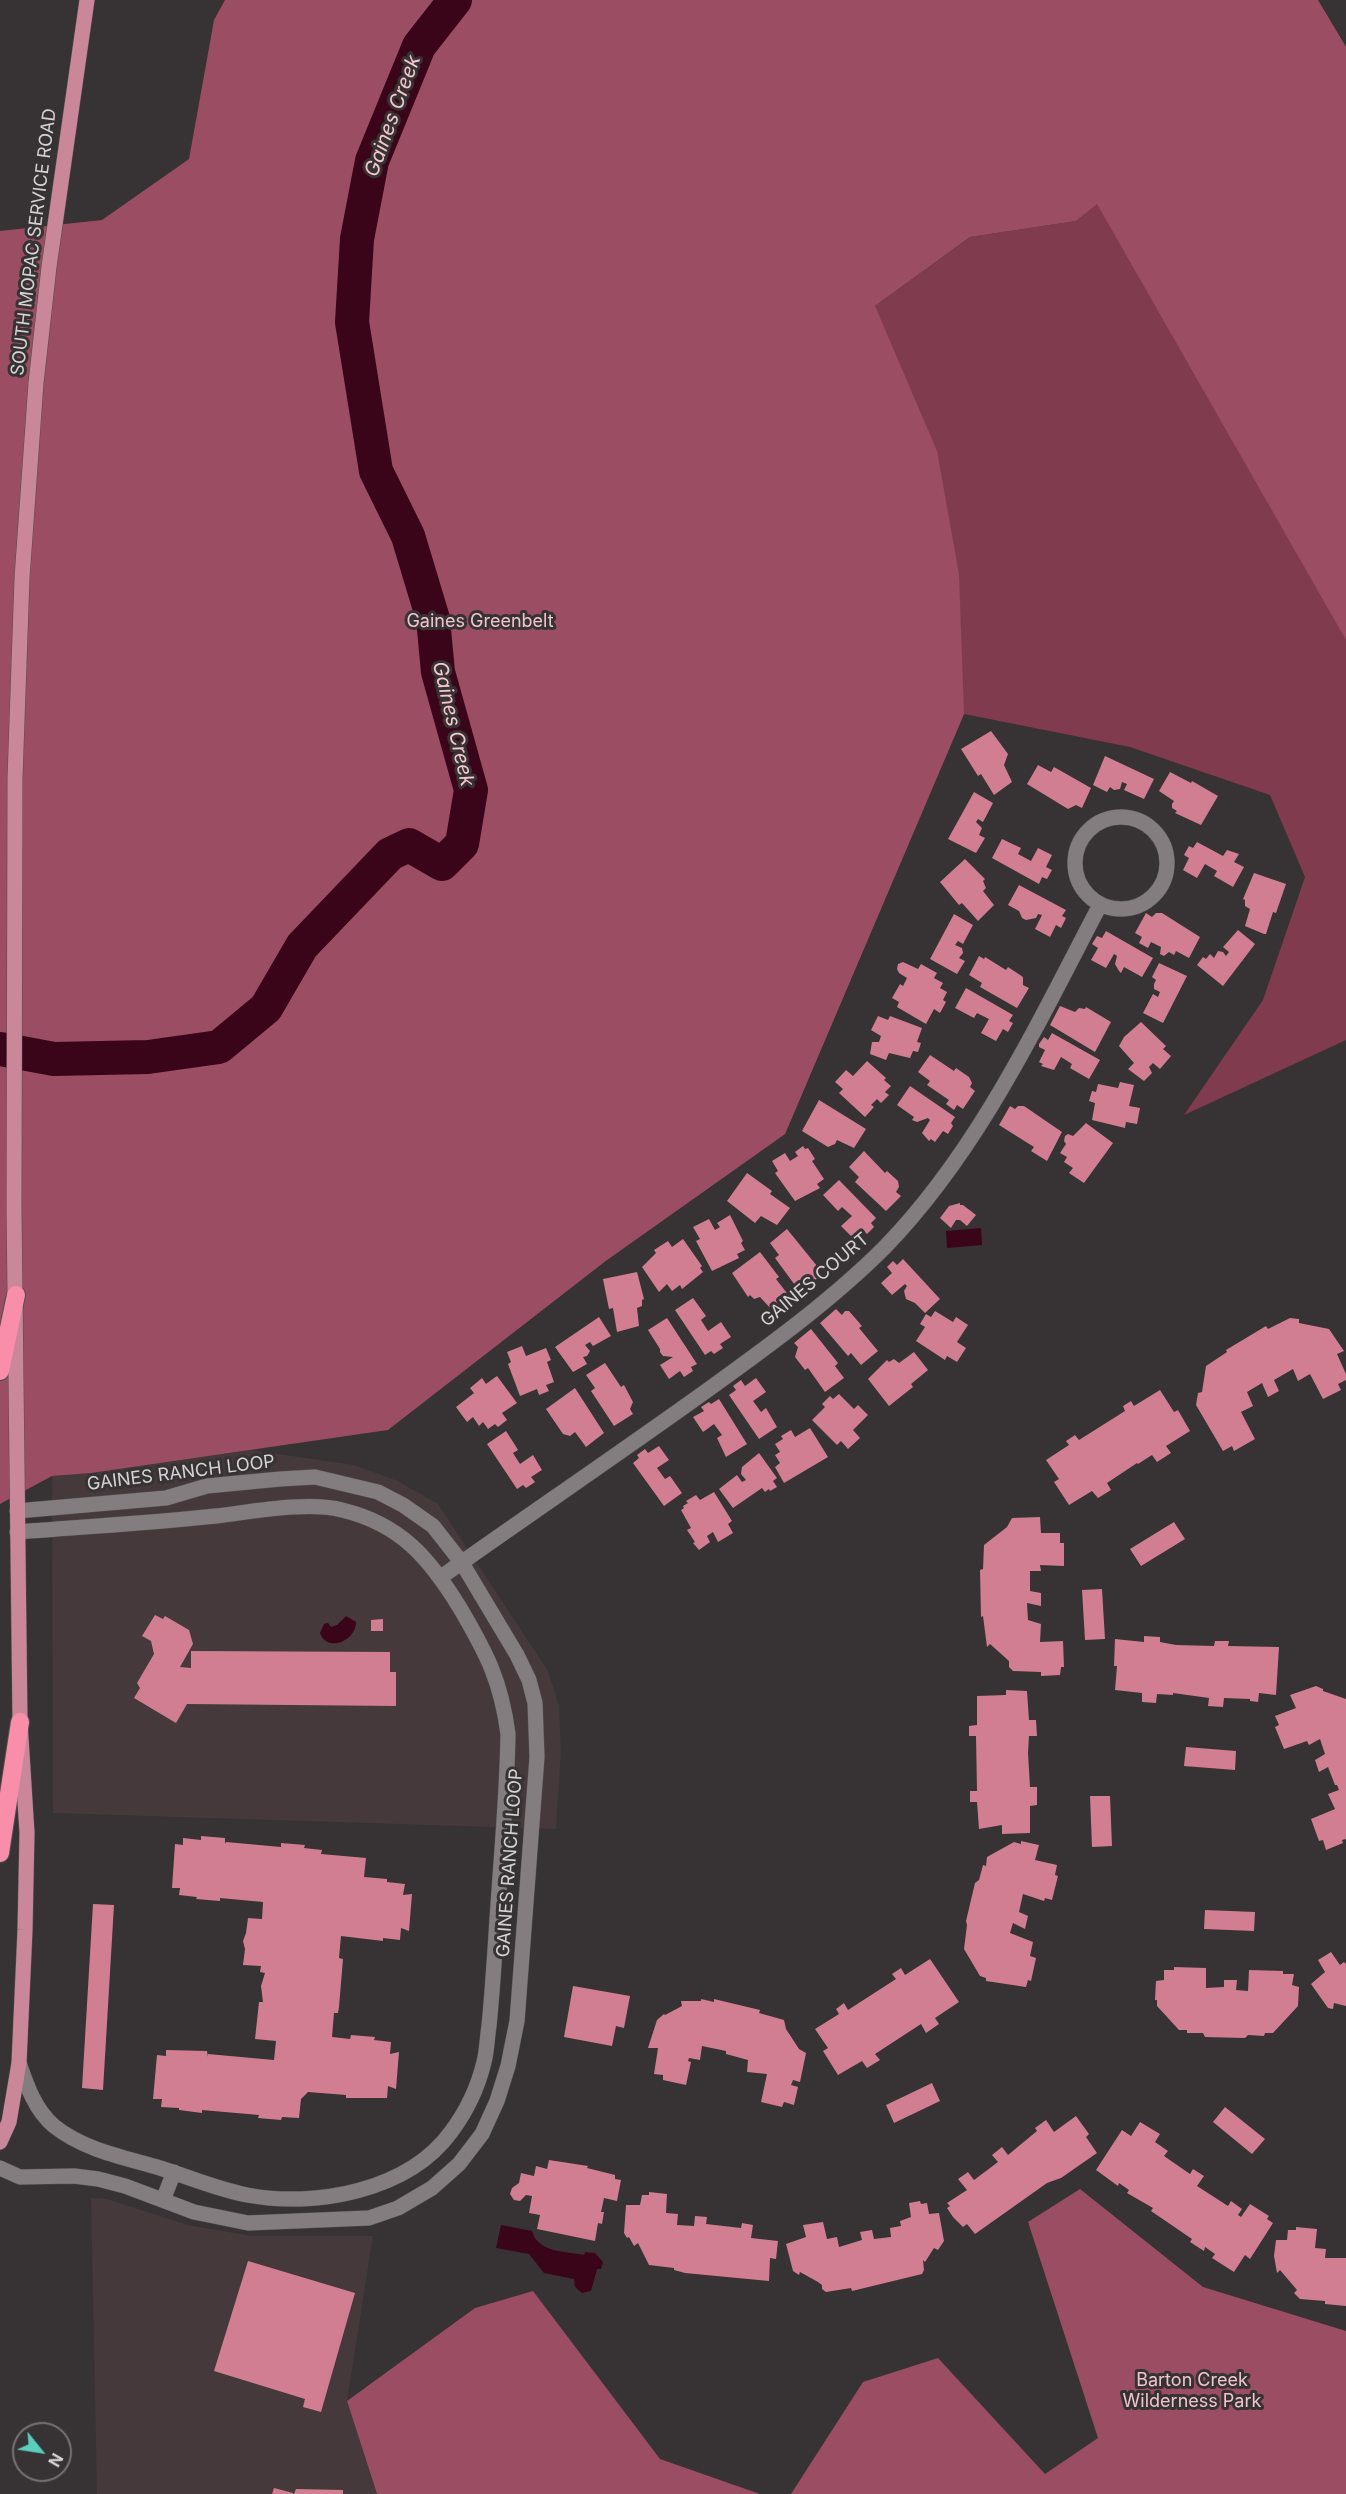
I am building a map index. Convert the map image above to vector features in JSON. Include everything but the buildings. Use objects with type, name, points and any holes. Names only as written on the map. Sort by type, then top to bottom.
[{"type":"highway","points":[[0,1371],[15,1295]]},
{"type":"highway","points":[[0,1853],[20,1722]]},
{"type":"main road","name":"SOUTH MOPAC SERVICE ROAD","points":[[0,2142],[9,2122],[19,2063],[27,1833],[20,1722],[14,1208],[15,778],[22,578],[36,383],[53,233],[87,0]]},
{"type":"street","points":[[1119,817],[1135,819],[1149,826],[1160,838],[1167,853],[1167,869],[1163,884],[1154,896],[1135,907],[1113,909],[1100,905],[1088,896],[1079,884],[1075,870],[1075,856],[1080,842],[1090,829],[1103,820],[1119,817]]},
{"type":"street","name":"GAINES COURT","points":[[441,1577],[765,1348],[843,1286],[886,1246],[939,1183],[991,1106],[1100,905]]},
{"type":"street","name":"GAINES RANCH LOOP","points":[[0,2169],[20,2177],[74,2176],[98,2179],[125,2186],[194,2212],[248,2223],[369,2218],[398,2208],[432,2188],[459,2164],[482,2134],[497,2101],[508,2066],[517,2021],[537,1757],[535,1703],[529,1680],[517,1655],[462,1563],[433,1526],[403,1505],[378,1492],[343,1482],[315,1478],[280,1479],[207,1486],[166,1498],[17,1511]]},
{"type":"street","points":[[166,1498],[167,1521]]},
{"type":"street","name":"GAINES RANCH LOOP","points":[[17,1532],[167,1521],[303,1507],[341,1509],[371,1520],[398,1535],[419,1551],[441,1577],[478,1638],[497,1677],[508,1734],[492,1996],[485,2061],[470,2101],[450,2133],[426,2159],[400,2176],[368,2188],[318,2198],[249,2196],[214,2187],[73,2140],[52,2124],[30,2095],[19,2063]]},
{"type":"street","points":[[485,2061],[508,2066]]},
{"type":"street","points":[[163,2200],[174,2172]]},
{"type":"shaded area","points":[[1325,12],[1346,47],[1346,1040],[1184,1115],[1263,1000],[1305,877],[1270,795],[1130,747],[964,714],[785,1134],[607,1260],[875,306],[970,237],[1076,221]]},
{"type":"shaded area","points":[[981,1228],[982,1245],[947,1248],[946,1231]]},
{"type":"shaded area","points":[[251,1450],[354,1465],[398,1481],[438,1504],[548,1671],[559,1706],[561,1751],[556,1829],[53,1813],[52,1476],[91,1473]]},
{"type":"shaded area","points":[[346,1616],[356,1622],[351,1635],[341,1642],[334,1643],[324,1639],[320,1633],[324,1624],[328,1623],[331,1627],[337,1625]]},
{"type":"shaded area","points":[[91,2198],[107,2199],[188,2225],[252,2236],[373,2236],[347,2401],[377,2494],[97,2494]]},
{"type":"shaded area","points":[[501,2225],[532,2231],[540,2243],[553,2250],[584,2255],[585,2252],[595,2253],[603,2262],[601,2269],[597,2269],[591,2291],[582,2293],[575,2287],[574,2279],[544,2273],[529,2254],[496,2248]]},
{"type":"green space","name":"Gaines Greenbelt","points":[[225,0],[1318,0],[1346,47],[1346,640],[1097,204],[1076,221],[970,237],[875,306],[937,451],[959,574],[964,714],[785,1134],[607,1260],[388,1430],[91,1473],[52,1476],[0,1504],[0,231],[102,220],[189,159],[214,20]]},
{"type":"green space","name":"Barton Creek Wilderness Park","points":[[1080,2189],[1203,2287],[1346,2331],[1346,2494],[791,2494],[863,2382],[938,2358],[1045,2474],[1098,2438],[1028,2222]]},
{"type":"green space","points":[[533,2291],[660,2459],[760,2494],[377,2494],[347,2401],[475,2308]]},
{"type":"waterway","name":"Gaines Creek","points":[[0,1049],[54,1059],[148,1057],[219,1047],[266,1008],[302,946],[390,854],[409,845],[442,864],[462,844],[471,790],[438,672],[433,619],[408,536],[376,471],[352,322],[357,239],[372,161],[419,46],[455,0]]}]
